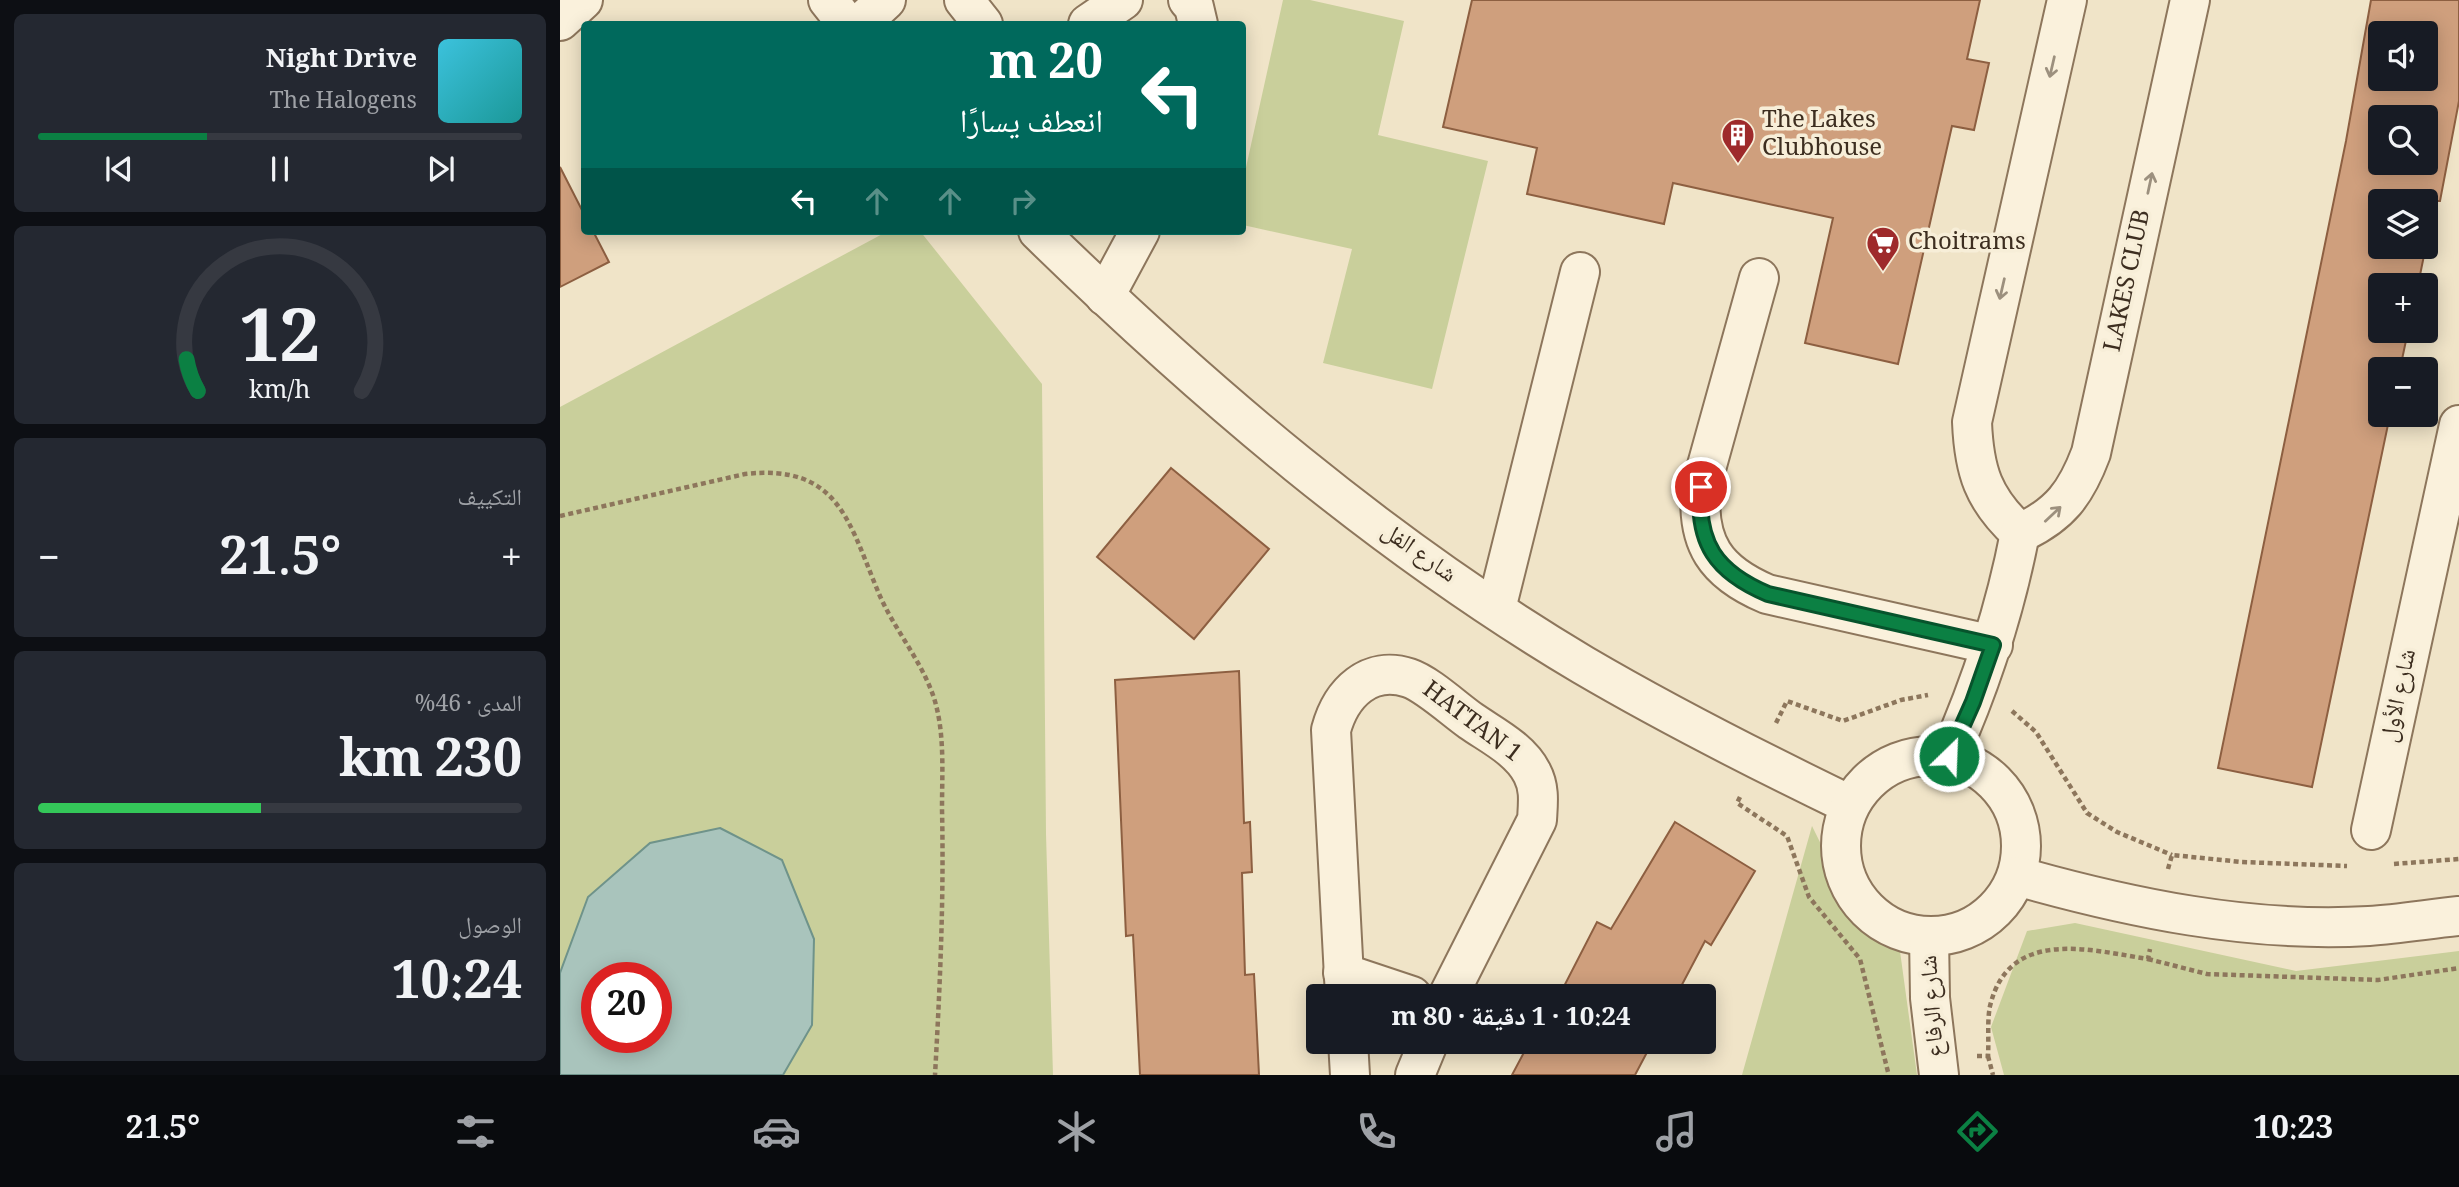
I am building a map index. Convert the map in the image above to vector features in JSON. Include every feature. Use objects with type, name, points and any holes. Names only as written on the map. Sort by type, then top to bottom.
[{"type":"street","points":[[560,21],[583,0]]},
{"type":"street","points":[[828,0],[845,21]]},
{"type":"street","points":[[863,21],[886,0]]},
{"type":"street","points":[[964,0],[981,21]]},
{"type":"street","points":[[1092,21],[1123,0]]},
{"type":"street","points":[[1188,0],[1194,7],[1197,21]]},
{"type":"street","points":[[1949,756],[1993,645],[2020,533],[1999,514],[1983,486],[1973,455],[1972,422],[2067,0]]},
{"type":"street","name":"LAKES CLUB","points":[[2020,533],[2046,521],[2066,502],[2081,479],[2091,453],[2190,0]]},
{"type":"street","name":"شارع الفل","points":[[1042,235],[1104,296],[1198,381],[1294,461],[1393,537],[1581,664],[1758,761],[1850,805]]},
{"type":"street","points":[[1104,296],[1138,235]]},
{"type":"street","points":[[1496,609],[1580,272]]},
{"type":"street","points":[[1759,278],[1701,487],[1699,514],[1706,541],[1720,565],[1742,583],[1768,594],[1993,645]]},
{"type":"street","name":"شارع الأول","points":[[2371,830],[2444,565],[2459,425]]},
{"type":"street","name":"HATTAN 1","points":[[1344,984],[1331,730],[1337,709],[1350,691],[1368,679],[1390,675],[1411,679],[1516,753],[1532,772],[1539,795],[1537,820],[1454,984]]},
{"type":"street","points":[[1920,755],[1949,756],[1979,768],[2002,789],[2017,815],[2021,846],[2017,876],[2003,901],[1982,921],[1956,933],[1929,936],[1898,931],[1872,915],[1853,892],[1842,864],[1841,833],[1850,805],[1868,781],[1892,764],[1920,755]]},
{"type":"street","points":[[2017,876],[2157,911],[2262,924],[2367,926],[2459,916]]},
{"type":"street","name":"شارع الرفاع","points":[[1929,936],[1938,1066]]},
{"type":"street","points":[[1349,1054],[1350,1075]]},
{"type":"street","points":[[1415,1075],[1424,1054]]},
{"type":"path","points":[[560,516],[721,479],[771,471],[802,477],[828,493],[849,517],[885,609],[920,666],[933,696],[941,729],[942,922],[935,1075]]},
{"type":"path","points":[[1988,1056],[1887,1073],[1860,959],[1810,897],[1787,836],[1737,803],[1787,701],[1843,721],[1901,700],[1956,690],[1976,693],[2007,707],[2036,732],[2087,813],[2117,832],[2172,855],[2242,862],[2350,866]]},
{"type":"path","points":[[2148,959],[2172,855]]},
{"type":"path","points":[[2389,865],[2459,859]]},
{"type":"path","points":[[1993,1075],[1988,1056],[1990,1008],[1997,988],[2023,959],[2040,950],[2059,946],[2148,959],[2207,974],[2365,979],[2459,968]]},
{"type":"green space","points":[[1283,0],[1310,0],[1404,21],[1378,135],[1488,161],[1432,389],[1323,363],[1352,249],[1246,226],[1246,167]]},
{"type":"green space","points":[[881,235],[923,235],[1042,384],[1046,834],[1053,1075],[560,1075],[560,407]]},
{"type":"green space","points":[[1812,826],[1854,911],[1899,944],[1917,1075],[1742,1075]]},
{"type":"green space","points":[[2075,923],[2296,971],[2459,951],[2459,1075],[2004,1075],[1991,1027],[2027,931]]},
{"type":"water","points":[[720,828],[782,860],[814,939],[812,1025],[783,1075],[560,1075],[560,973],[588,897],[650,843]]},
{"type":"building","name":"The Lakes Clubhouse","points":[[1472,0],[1980,0],[1967,59],[1989,63],[1974,130],[1952,126],[1898,364],[1805,343],[1833,218],[1673,183],[1664,224],[1527,194],[1537,148],[1443,127]]},
{"type":"building","points":[[2371,0],[2459,0],[2459,101],[2440,201],[2438,189],[2368,189],[2368,259],[2423,259],[2421,273],[2368,273],[2368,343],[2405,343],[2403,357],[2368,357],[2368,427],[2387,427],[2312,787],[2218,768],[2346,141]]},
{"type":"building","points":[[560,167],[581,208],[581,235],[595,235],[609,262],[560,287]]},
{"type":"building","points":[[1171,468],[1269,549],[1194,639],[1097,557]]},
{"type":"building","points":[[1239,671],[1244,823],[1250,822],[1252,872],[1242,873],[1245,975],[1254,974],[1259,1075],[1140,1075],[1133,935],[1126,936],[1115,680]]},
{"type":"building","points":[[1675,822],[1755,871],[1711,945],[1705,941],[1682,984],[1565,984],[1597,922],[1611,929]]},
{"type":"building","points":[[1523,1054],[1646,1054],[1635,1075],[1512,1075]]},
{"type":"place","name":"The Lakes Clubhouse","points":[[1738,165]]},
{"type":"place","name":"Choitrams","points":[[1883,273]]},
{"type":"route","points":[[1701,487],[1699,514],[1706,541],[1720,565],[1742,583],[1768,594],[1993,645],[1973,702],[1949,756]]}]
